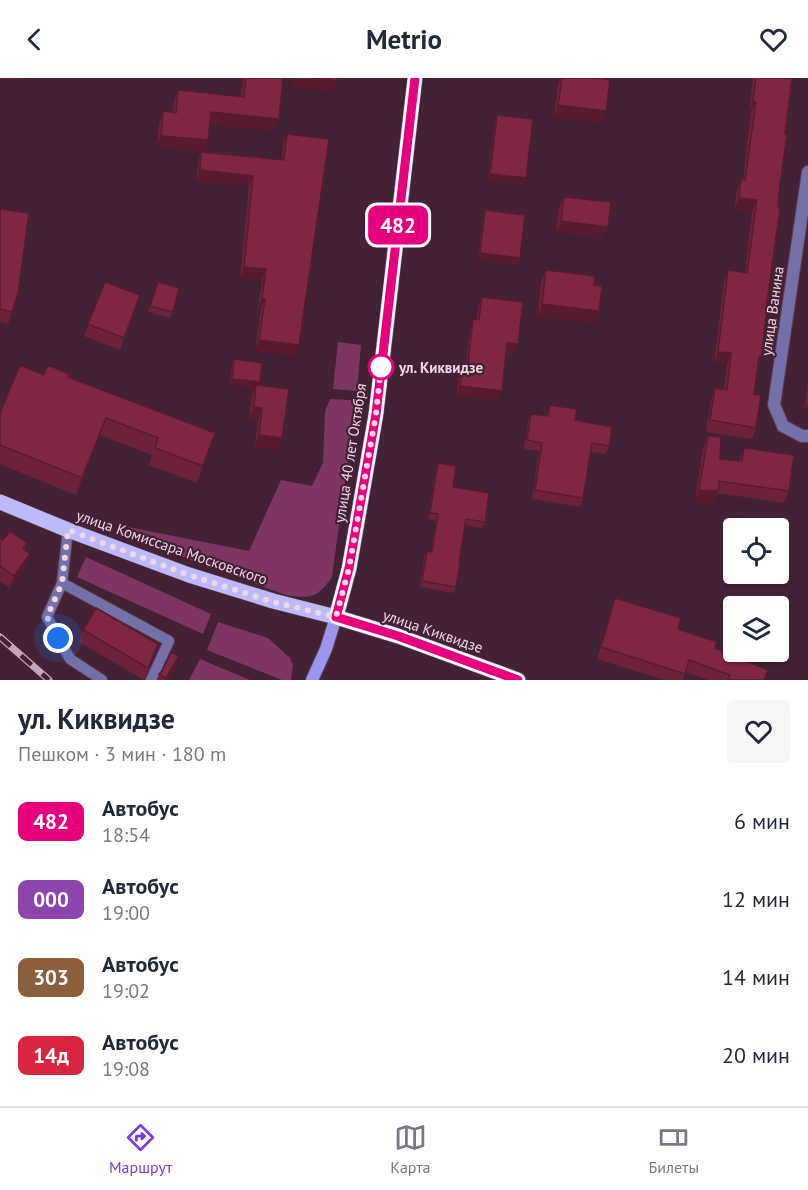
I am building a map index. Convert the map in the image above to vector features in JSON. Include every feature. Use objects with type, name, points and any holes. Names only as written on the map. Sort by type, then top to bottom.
[{"type":"main road","name":"улица 40 лет Октября","points":[[336,617],[349,568],[376,414],[415,78]]},
{"type":"main road","name":"улица Комиссара Московского","points":[[0,502],[189,575],[273,602],[336,617]]},
{"type":"main road","points":[[312,680],[326,649],[336,617]]},
{"type":"main road","name":"улица Киквидзе","points":[[336,617],[398,636],[518,680]]},
{"type":"street","name":"улица Ванина","points":[[808,172],[774,405],[783,426],[802,436],[808,436]]},
{"type":"lane","points":[[68,530],[62,583],[47,617],[70,659],[102,680]]},
{"type":"lane","points":[[62,583],[169,641],[151,680]]},
{"type":"shaded area","points":[[338,342],[361,345],[357,391],[333,389]]},
{"type":"shaded area","points":[[330,399],[351,400],[355,407],[332,577],[317,593],[308,597],[286,595],[123,535],[128,527],[249,551],[281,480],[312,486],[323,463],[325,411]]},
{"type":"shaded area","points":[[86,557],[211,614],[203,634],[77,577]]},
{"type":"shaded area","points":[[218,622],[268,638],[290,658],[293,665],[291,680],[282,680],[207,650]]},
{"type":"shaded area","points":[[200,659],[250,680],[189,680]]},
{"type":"building","points":[[246,78],[283,78],[279,119],[211,112],[208,140],[161,136],[163,111],[176,113],[178,90],[244,97]]},
{"type":"building","points":[[315,78],[338,78],[337,81]]},
{"type":"building","points":[[562,78],[610,80],[606,111],[558,105]]},
{"type":"building","points":[[756,78],[792,78],[780,184],[778,208],[780,208],[761,357],[759,357],[754,394],[761,395],[756,428],[710,420],[715,388],[727,390],[731,353],[718,352],[728,270],[747,273],[757,200],[739,198],[741,179],[745,180],[756,102],[753,101]]},
{"type":"building","points":[[497,115],[533,119],[526,178],[490,174]]},
{"type":"building","points":[[287,134],[329,139],[299,345],[259,340],[265,299],[262,298],[266,269],[244,267],[253,176],[200,170],[201,152],[284,160]]},
{"type":"building","points":[[564,197],[611,202],[608,227],[561,221]]},
{"type":"building","points":[[0,209],[29,213],[18,293],[12,312],[0,309]]},
{"type":"building","points":[[485,210],[525,215],[520,258],[480,253]]},
{"type":"building","points":[[546,270],[595,276],[594,285],[602,286],[599,311],[542,304]]},
{"type":"building","points":[[105,282],[140,295],[124,338],[88,324]]},
{"type":"building","points":[[158,282],[179,288],[173,312],[150,306]]},
{"type":"building","points":[[482,297],[523,302],[518,344],[507,343],[502,391],[460,386],[463,364],[468,364],[473,319],[479,320]]},
{"type":"building","points":[[234,359],[262,363],[260,382],[232,379]]},
{"type":"building","points":[[20,365],[44,375],[48,365],[69,374],[68,377],[215,433],[203,466],[155,448],[158,438],[106,418],[82,478],[0,445],[0,413]]},
{"type":"building","points":[[256,385],[289,389],[282,438],[259,435],[262,408],[254,407]]},
{"type":"building","points":[[550,405],[577,409],[575,420],[612,427],[609,446],[592,443],[583,498],[535,490],[542,443],[527,440],[531,414],[548,416]]},
{"type":"building","points":[[708,436],[721,437],[720,459],[742,461],[744,448],[794,455],[789,491],[719,481],[718,491],[699,490]]},
{"type":"building","points":[[438,463],[456,466],[453,487],[489,493],[485,522],[466,519],[456,587],[422,581],[427,551],[432,552],[438,514],[430,513]]},
{"type":"building","points":[[10,531],[27,543],[23,549],[30,554],[14,576],[0,566],[0,538],[3,540]]},
{"type":"building","points":[[615,598],[681,618],[678,629],[717,642],[715,648],[723,651],[723,662],[749,662],[768,670],[764,680],[728,680],[730,675],[689,660],[685,674],[601,647]]},
{"type":"building","points":[[96,608],[158,644],[148,668],[83,630]]},
{"type":"building","points":[[171,652],[179,656],[166,678],[159,674]]},
{"type":"railway","points":[[0,637],[49,680]]},
{"type":"bus line","name":"482","points":[[415,78],[376,414],[349,568],[336,617],[398,636],[518,680]]},
{"type":"place","name":"ул. Киквидзе","points":[[381,367]]},
{"type":"route","points":[[58,638],[47,617],[62,583],[68,530],[189,575],[273,602],[336,617],[349,568],[376,414],[381,367]]}]
